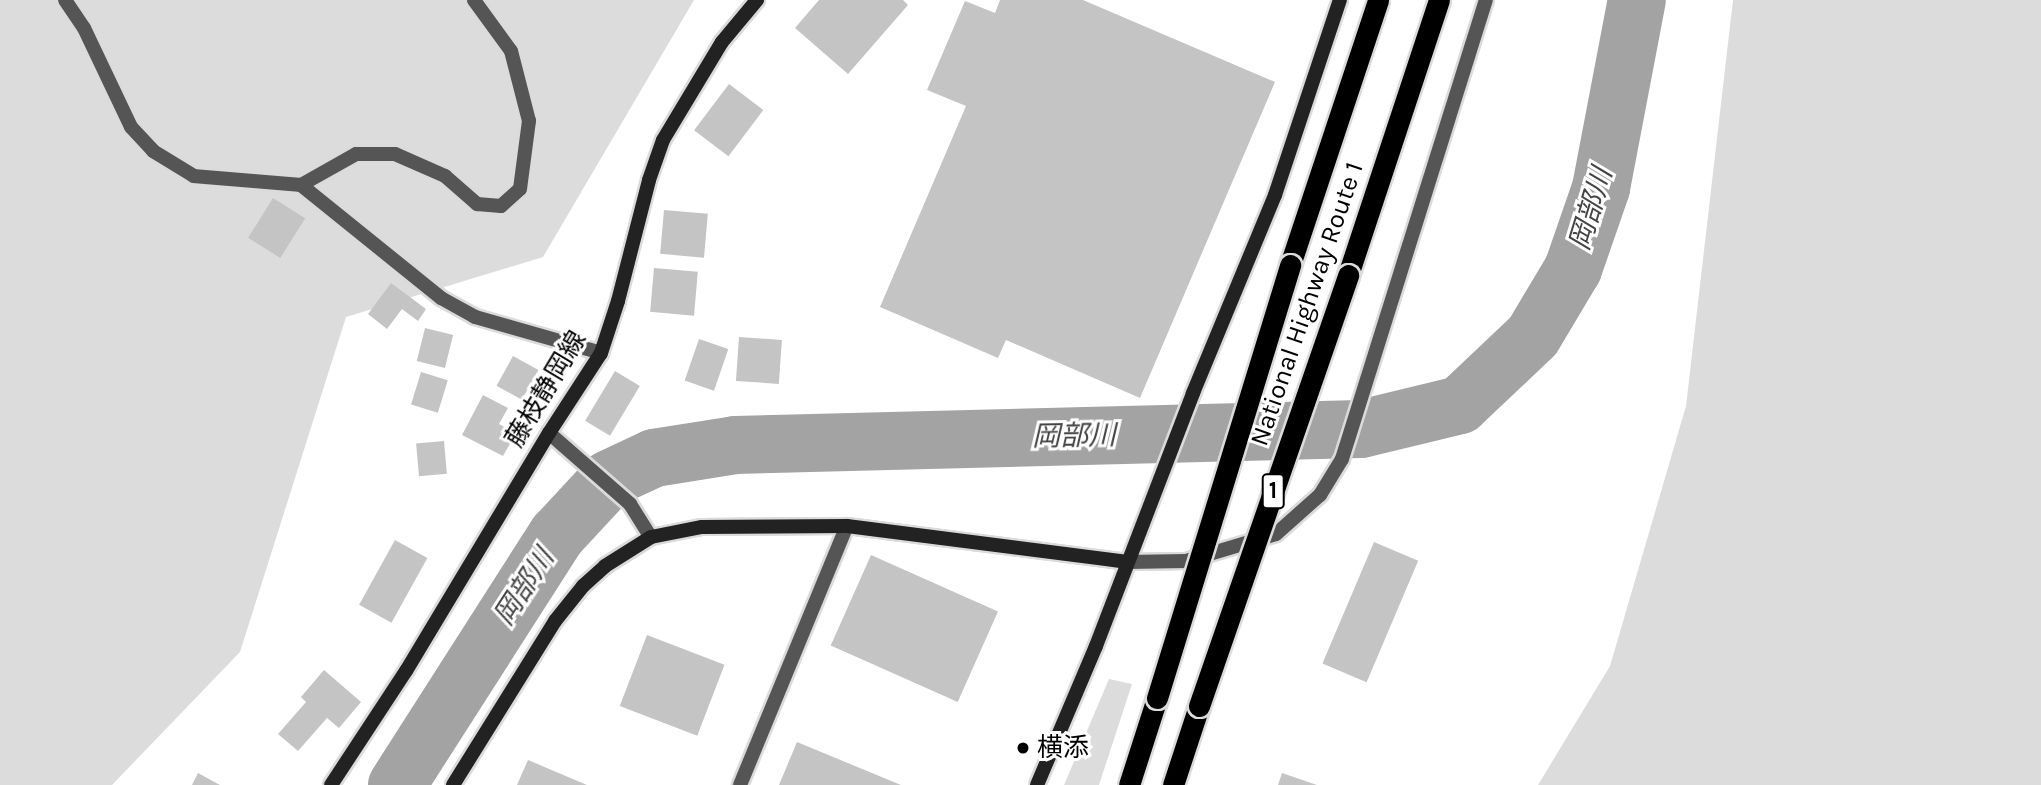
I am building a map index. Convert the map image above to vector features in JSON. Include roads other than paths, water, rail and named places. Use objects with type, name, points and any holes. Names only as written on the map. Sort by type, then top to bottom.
[{"type":"highway","name":"National Highway Route 1","points":[[1129,785],[1290,265],[1378,0]]},
{"type":"highway","name":"National Highway Route 1","points":[[1173,785],[1439,0]]},
{"type":"street","points":[[65,0],[84,28],[131,127],[153,151],[194,176],[301,185],[441,298],[475,317],[600,353]]},
{"type":"street","points":[[301,185],[356,154],[395,154],[445,176],[477,204],[501,206],[520,189],[529,121],[511,51],[474,0]]},
{"type":"street","name":"藤枝静岡線","points":[[331,785],[406,671],[600,353],[618,302],[649,180],[663,141],[722,42],[757,0]]},
{"type":"street","points":[[1037,785],[1275,195],[1339,0]]},
{"type":"street","points":[[453,785],[555,621],[583,586],[605,566],[651,537],[702,527],[847,526],[1128,562],[1186,561],[1276,534],[1320,495],[1342,458],[1486,0]]},
{"type":"street","points":[[549,433],[629,504],[651,537]]},
{"type":"street","points":[[740,785],[847,526]]},
{"type":"waterway","name":"岡部川","points":[[397,785],[557,535],[609,479],[654,458],[735,445],[1361,429],[1460,405],[1533,336],[1573,269],[1601,188],[1637,0]]},
{"type":"place","name":"横添","points":[[1023,748]]}]
